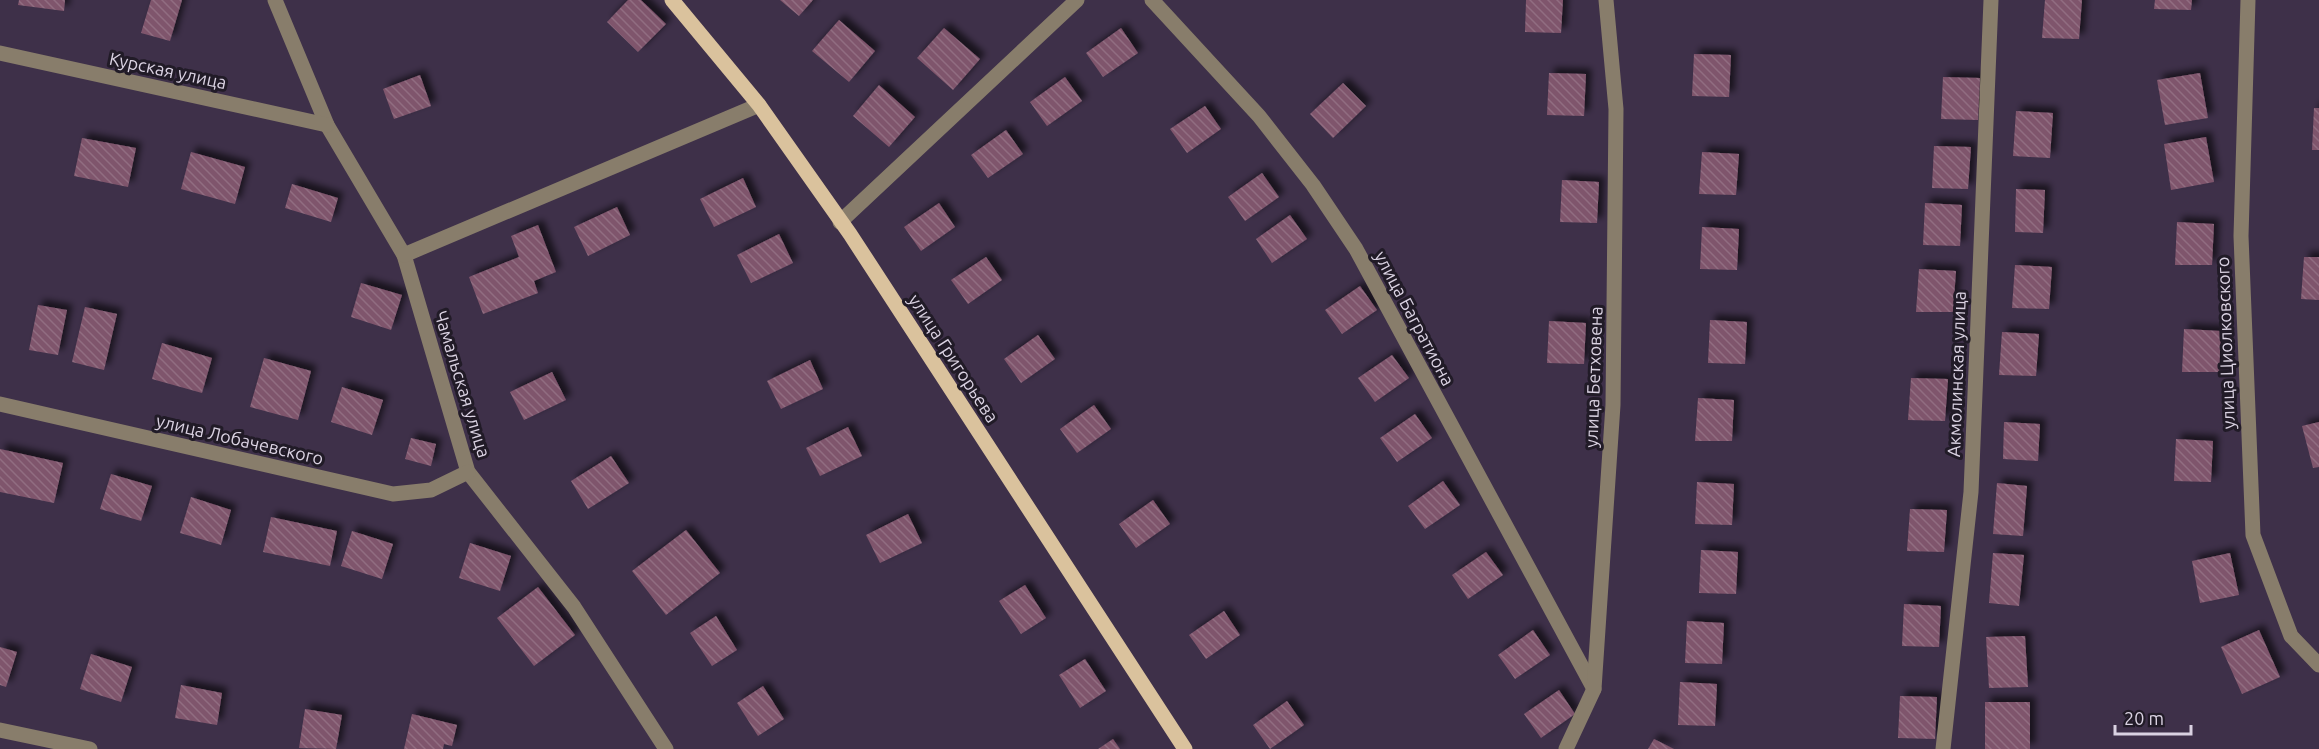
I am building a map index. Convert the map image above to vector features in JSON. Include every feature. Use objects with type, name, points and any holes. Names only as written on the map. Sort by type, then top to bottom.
[{"type":"main road","name":"улица Григорьева","points":[[672,0],[759,105],[840,222],[1185,749]]},
{"type":"street","name":"Чамальская улица","points":[[275,0],[327,125],[404,255],[468,472],[574,608],[666,749]]},
{"type":"street","points":[[840,222],[1077,0]]},
{"type":"street","name":"улица Багратиона","points":[[1152,0],[1259,116],[1314,185],[1356,249],[1594,689]]},
{"type":"street","name":"улица Бетховена","points":[[1566,749],[1594,689],[1613,405],[1616,109],[1606,0]]},
{"type":"street","name":"Акмолинская улица","points":[[1943,749],[1971,492],[1991,0]]},
{"type":"street","name":"улица Циолковского","points":[[2248,0],[2241,236],[2253,535],[2291,636],[2319,665]]},
{"type":"street","name":"Курская улица","points":[[0,53],[327,125]]},
{"type":"street","points":[[404,255],[759,105]]},
{"type":"street","name":"улица Лобачевского","points":[[0,404],[393,494],[431,490],[468,472]]},
{"type":"street","points":[[0,730],[90,749]]},
{"type":"building","points":[[19,0],[65,0],[64,11],[18,5]]},
{"type":"building","points":[[151,0],[182,0],[170,41],[141,33]]},
{"type":"building","points":[[628,0],[641,0],[666,24],[638,52],[607,22]]},
{"type":"building","points":[[780,0],[813,0],[799,16]]},
{"type":"building","points":[[1526,0],[1563,0],[1561,33],[1525,32]]},
{"type":"building","points":[[2045,0],[2082,0],[2079,39],[2042,38]]},
{"type":"building","points":[[2155,0],[2192,0],[2191,10],[2154,9]]},
{"type":"building","points":[[839,20],[875,51],[849,82],[812,51]]},
{"type":"building","points":[[944,28],[980,59],[953,90],[917,58]]},
{"type":"building","points":[[1121,28],[1138,53],[1103,77],[1086,53]]},
{"type":"building","points":[[1694,54],[1731,55],[1729,97],[1692,96]]},
{"type":"building","points":[[1549,73],[1586,74],[1584,116],[1547,115]]},
{"type":"building","points":[[2200,73],[2208,118],[2165,125],[2157,80]]},
{"type":"building","points":[[420,75],[431,106],[394,119],[383,89]]},
{"type":"building","points":[[1065,77],[1082,101],[1047,126],[1030,102]]},
{"type":"building","points":[[1943,77],[1980,78],[1978,120],[1941,119]]},
{"type":"building","points":[[1343,83],[1366,106],[1333,138],[1310,114]]},
{"type":"building","points":[[879,85],[915,117],[889,147],[853,116]]},
{"type":"building","points":[[1205,106],[1221,129],[1187,153],[1170,129]]},
{"type":"building","points":[[2314,108],[2319,108],[2319,150],[2312,150]]},
{"type":"building","points":[[2016,111],[2053,113],[2050,158],[2013,156]]},
{"type":"building","points":[[1006,130],[1023,154],[988,178],[971,155]]},
{"type":"building","points":[[2206,137],[2214,182],[2171,190],[2164,144]]},
{"type":"building","points":[[82,138],[136,148],[128,187],[74,176]]},
{"type":"building","points":[[1934,146],[1971,147],[1968,189],[1932,188]]},
{"type":"building","points":[[191,152],[245,167],[235,204],[181,189]]},
{"type":"building","points":[[1702,152],[1739,154],[1736,195],[1699,194]]},
{"type":"building","points":[[1262,173],[1279,197],[1245,221],[1228,197]]},
{"type":"building","points":[[743,178],[756,207],[714,227],[700,199]]},
{"type":"building","points":[[1562,180],[1599,182],[1597,223],[1560,222]]},
{"type":"building","points":[[292,184],[338,198],[331,222],[285,208]]},
{"type":"building","points":[[2016,189],[2045,190],[2043,233],[2015,232]]},
{"type":"building","points":[[939,203],[955,227],[921,251],[904,227]]},
{"type":"building","points":[[1925,203],[1962,205],[1960,246],[1923,245]]},
{"type":"building","points":[[617,207],[630,235],[588,256],[574,227]]},
{"type":"building","points":[[1290,215],[1307,239],[1272,263],[1256,239]]},
{"type":"building","points":[[2177,222],[2214,224],[2212,265],[2175,265]]},
{"type":"building","points":[[538,225],[556,272],[534,281],[538,293],[483,314],[469,277],[519,257],[511,236]]},
{"type":"building","points":[[1702,227],[1739,229],[1737,270],[1700,269]]},
{"type":"building","points":[[779,234],[793,263],[751,283],[737,255]]},
{"type":"building","points":[[986,257],[1002,280],[968,304],[951,280]]},
{"type":"building","points":[[2304,257],[2319,257],[2319,300],[2301,299]]},
{"type":"building","points":[[2015,265],[2052,267],[2049,309],[2012,308]]},
{"type":"building","points":[[1919,269],[1956,271],[1953,312],[1916,312]]},
{"type":"building","points":[[361,283],[402,295],[391,330],[351,317]]},
{"type":"building","points":[[1360,286],[1377,310],[1342,334],[1325,310]]},
{"type":"building","points":[[38,305],[67,310],[58,355],[29,350]]},
{"type":"building","points":[[85,307],[117,314],[104,370],[72,362]]},
{"type":"building","points":[[1710,320],[1747,322],[1745,364],[1708,363]]},
{"type":"building","points":[[1549,321],[1586,323],[1584,364],[1547,363]]},
{"type":"building","points":[[2184,329],[2221,331],[2219,372],[2182,372]]},
{"type":"building","points":[[2002,332],[2039,334],[2036,376],[1999,375]]},
{"type":"building","points":[[1038,335],[1055,359],[1021,383],[1004,359]]},
{"type":"building","points":[[162,343],[212,358],[202,393],[152,379]]},
{"type":"building","points":[[1392,355],[1409,378],[1375,402],[1358,378]]},
{"type":"building","points":[[264,358],[311,371],[298,420],[250,407]]},
{"type":"building","points":[[810,360],[823,389],[781,409],[767,381]]},
{"type":"building","points":[[552,372],[566,400],[524,420],[510,392]]},
{"type":"building","points":[[1911,378],[1948,379],[1945,421],[1908,420]]},
{"type":"building","points":[[342,387],[383,400],[372,435],[331,422]]},
{"type":"building","points":[[1698,398],[1734,400],[1732,441],[1695,441]]},
{"type":"building","points":[[1094,405],[1111,429],[1077,453],[1060,429]]},
{"type":"building","points":[[1415,414],[1432,438],[1397,462],[1380,438]]},
{"type":"building","points":[[2004,422],[2040,424],[2038,461],[2003,459]]},
{"type":"building","points":[[2319,422],[2319,467],[2313,468],[2302,426]]},
{"type":"building","points":[[848,427],[862,456],[820,476],[806,448]]},
{"type":"building","points":[[411,438],[436,444],[431,466],[405,459]]},
{"type":"building","points":[[2176,439],[2213,441],[2211,482],[2174,481]]},
{"type":"building","points":[[0,449],[63,463],[54,503],[0,492]]},
{"type":"building","points":[[611,456],[629,483],[588,509],[571,481]]},
{"type":"building","points":[[111,474],[152,486],[141,521],[100,509]]},
{"type":"building","points":[[1443,481],[1460,505],[1425,529],[1408,506]]},
{"type":"building","points":[[1697,482],[1734,484],[1732,525],[1695,524]]},
{"type":"building","points":[[1997,483],[2027,486],[2023,536],[1993,534]]},
{"type":"building","points":[[191,497],[231,510],[221,545],[180,533]]},
{"type":"building","points":[[1153,500],[1170,524],[1136,548],[1119,524]]},
{"type":"building","points":[[1910,509],[1947,510],[1944,552],[1907,551]]},
{"type":"building","points":[[908,514],[922,543],[880,563],[866,535]]},
{"type":"building","points":[[271,517],[337,531],[330,566],[263,552]]},
{"type":"building","points":[[686,530],[720,573],[666,615],[632,571]]},
{"type":"building","points":[[352,531],[393,544],[382,579],[341,566]]},
{"type":"building","points":[[470,543],[511,556],[500,591],[459,578]]},
{"type":"building","points":[[1701,550],[1738,552],[1736,594],[1699,593]]},
{"type":"building","points":[[1486,552],[1503,575],[1468,599],[1452,575]]},
{"type":"building","points":[[1993,553],[2024,555],[2019,606],[1989,603]]},
{"type":"building","points":[[2230,553],[2239,595],[2200,603],[2192,561]]},
{"type":"building","points":[[1025,585],[1046,618],[1021,634],[999,601]]},
{"type":"building","points":[[538,587],[575,635],[534,666],[497,618]]},
{"type":"building","points":[[1904,604],[1941,606],[1939,647],[1902,646]]},
{"type":"building","points":[[1224,611],[1240,635],[1206,659],[1189,635]]},
{"type":"building","points":[[716,616],[737,650],[712,666],[690,633]]},
{"type":"building","points":[[1687,621],[1724,623],[1722,664],[1685,663]]},
{"type":"building","points":[[1533,630],[1550,655],[1515,679],[1498,655]]},
{"type":"building","points":[[2259,630],[2280,677],[2242,694],[2221,647]]},
{"type":"building","points":[[2025,636],[2028,687],[1989,688],[1986,637]]},
{"type":"building","points":[[0,647],[17,652],[6,687],[0,685]]},
{"type":"building","points":[[91,654],[132,667],[121,702],[80,689]]},
{"type":"building","points":[[1085,659],[1106,691],[1080,708],[1059,675]]},
{"type":"building","points":[[1680,682],[1717,684],[1715,726],[1678,725]]},
{"type":"building","points":[[181,685],[222,693],[217,725],[175,718]]},
{"type":"building","points":[[763,686],[784,719],[758,736],[737,703]]},
{"type":"building","points":[[1559,690],[1575,714],[1541,738],[1524,714]]},
{"type":"building","points":[[1900,696],[1937,697],[1935,739],[1898,738]]},
{"type":"building","points":[[1287,701],[1304,725],[1270,749],[1253,725]]},
{"type":"building","points":[[1985,702],[2030,702],[2030,749],[1985,749]]},
{"type":"building","points":[[305,709],[342,715],[336,749],[299,748]]},
{"type":"building","points":[[412,714],[457,725],[452,746],[444,744],[443,749],[404,749]]},
{"type":"building","points":[[1113,739],[1120,749],[1098,749]]},
{"type":"building","points":[[1654,739],[1674,749],[1648,749]]}]
